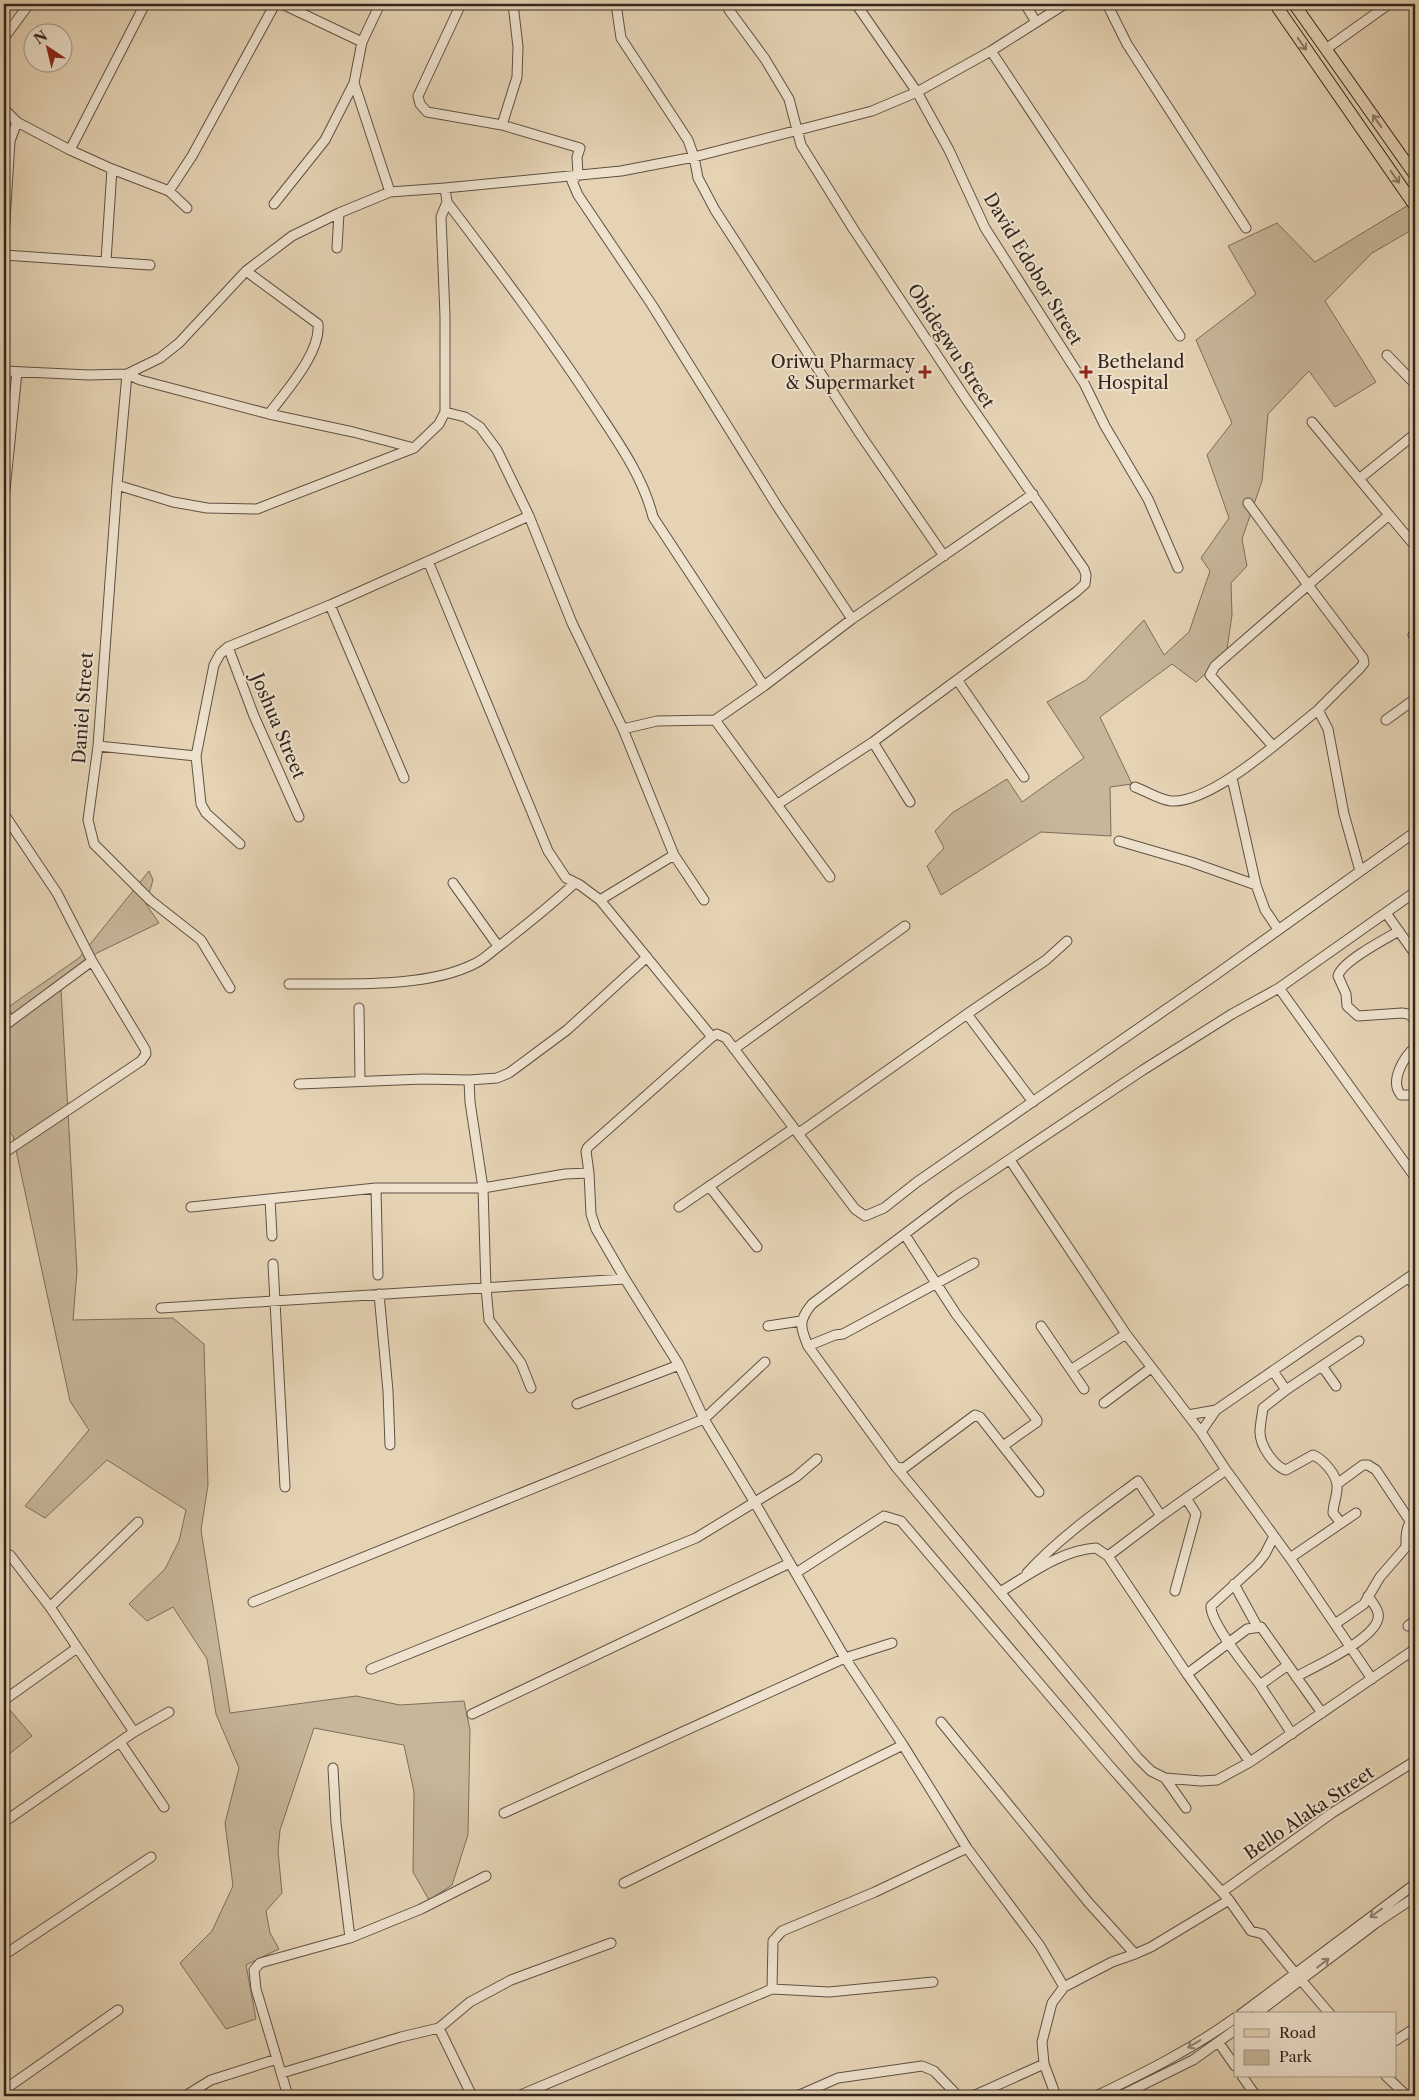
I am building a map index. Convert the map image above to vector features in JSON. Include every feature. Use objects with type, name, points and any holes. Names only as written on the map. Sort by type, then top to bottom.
[{"type":"main road","points":[[1275,4],[1415,206]]},
{"type":"main road","points":[[1298,5],[1326,49],[1415,175]]},
{"type":"street","points":[[4,38],[28,4]]},
{"type":"street","points":[[70,150],[145,4]]},
{"type":"street","points":[[169,191],[192,156],[275,4]]},
{"type":"street","points":[[282,4],[362,42]]},
{"type":"street","points":[[274,204],[325,140],[354,83],[362,42],[380,4]]},
{"type":"street","points":[[461,4],[418,96],[420,104],[427,112],[502,125],[580,148],[577,157],[578,174],[572,181],[578,195],[652,305],[778,506],[852,619]]},
{"type":"street","points":[[502,125],[517,77],[518,47],[513,4]]},
{"type":"street","points":[[616,4],[621,38],[688,140],[694,156],[698,178],[741,252],[897,490],[944,556]]},
{"type":"street","name":"David Edobor Street","points":[[856,4],[917,92],[949,150],[985,228],[1084,383],[1105,426],[1148,499],[1178,568]]},
{"type":"street","points":[[1025,4],[1036,22]]},
{"type":"street","points":[[4,370],[98,375],[127,374],[160,358],[179,343],[246,271],[292,236],[339,213],[390,192],[621,171],[694,156],[872,111],[917,92],[991,51],[1065,4]]},
{"type":"street","points":[[1107,4],[1127,44],[1246,228]]},
{"type":"street","points":[[1326,49],[1389,4]]},
{"type":"street","name":"Obidegwu Street","points":[[729,10],[765,59],[789,99],[801,145],[854,230],[989,434],[1084,569],[1086,575],[1085,584],[958,681]]},
{"type":"street","points":[[991,51],[1034,113],[1180,336]]},
{"type":"street","points":[[354,83],[390,192]]},
{"type":"street","points":[[4,109],[17,122],[70,150],[169,191],[187,208]]},
{"type":"street","points":[[4,237],[10,141],[17,122]]},
{"type":"street","points":[[106,261],[112,169]]},
{"type":"street","points":[[445,188],[447,202],[551,340],[612,432],[644,488],[653,517],[764,686]]},
{"type":"street","points":[[117,484],[173,502],[207,508],[257,509],[414,448],[436,428],[445,412],[445,316],[441,217],[447,202]]},
{"type":"street","points":[[337,248],[339,213]]},
{"type":"street","points":[[4,255],[150,265]]},
{"type":"street","points":[[246,271],[318,324],[316,344],[294,381],[269,414]]},
{"type":"street","points":[[1387,355],[1415,384]]},
{"type":"street","points":[[4,500],[17,372]]},
{"type":"street","points":[[127,374],[140,380],[269,414],[414,448]]},
{"type":"street","name":"Daniel Street","points":[[127,374],[98,746],[88,820],[94,844],[150,900],[201,940],[230,988]]},
{"type":"street","points":[[445,412],[464,417],[480,427],[497,450],[529,516],[572,623],[623,730],[674,855],[704,900]]},
{"type":"street","points":[[1312,422],[1415,546]]},
{"type":"street","points":[[1359,479],[1415,434]]},
{"type":"street","points":[[623,730],[657,721],[715,720],[764,686],[852,619],[1033,494]]},
{"type":"street","points":[[1135,787],[1170,801],[1188,798],[1232,778],[1318,710],[1364,663],[1363,658],[1248,503]]},
{"type":"street","points":[[1272,746],[1210,675],[1216,666],[1389,515]]},
{"type":"street","points":[[240,844],[206,813],[201,804],[196,756],[214,665],[220,654],[228,647],[330,605],[529,516]]},
{"type":"street","points":[[428,561],[548,851],[559,871],[566,878],[600,900],[712,1037]]},
{"type":"street","points":[[330,605],[404,778]]},
{"type":"street","name":"Joshua Street","points":[[228,647],[254,716],[299,816]]},
{"type":"street","points":[[778,804],[873,742],[958,681],[1024,777]]},
{"type":"street","points":[[1386,720],[1415,699]]},
{"type":"street","points":[[1318,710],[1328,729],[1344,814],[1360,871]]},
{"type":"street","points":[[715,720],[830,877]]},
{"type":"street","points":[[873,742],[910,802]]},
{"type":"street","points":[[98,746],[196,756]]},
{"type":"street","points":[[1232,778],[1256,885],[1266,910],[1278,929]]},
{"type":"street","points":[[4,814],[57,893],[92,961],[145,1049],[144,1058],[68,1112],[4,1153]]},
{"type":"street","points":[[1064,1987],[1040,1946],[968,1848],[845,1658],[704,1419],[679,1365],[624,1279],[596,1229],[591,1214],[586,1151],[588,1147],[717,1034],[726,1038],[855,1209],[865,1216],[884,1208],[1415,832]]},
{"type":"street","points":[[1119,841],[1191,862],[1256,885]]},
{"type":"street","points":[[600,900],[674,855]]},
{"type":"street","points":[[289,984],[382,983],[435,977],[460,971],[476,963],[575,883]]},
{"type":"street","points":[[453,884],[498,946]]},
{"type":"street","points":[[1415,892],[1279,988],[1232,1014],[1143,1070],[955,1196],[812,1304],[801,1321],[801,1330],[808,1346],[896,1466],[1138,1758],[1151,1771],[1165,1778],[1201,1781],[1217,1780],[1250,1762],[1415,1649]]},
{"type":"street","points":[[1386,913],[1415,954]]},
{"type":"street","points":[[734,1049],[905,926]]},
{"type":"street","points":[[1399,931],[1348,963],[1340,970],[1338,976],[1346,994],[1347,1006],[1349,1010],[1358,1016],[1402,1013],[1408,1014],[1415,1019]]},
{"type":"street","points":[[679,1207],[797,1130],[1046,960],[1067,941]]},
{"type":"street","points":[[298,1084],[497,1078],[508,1073],[567,1030],[647,956]]},
{"type":"street","points":[[4,1012],[7,1023],[92,961]]},
{"type":"street","points":[[1279,988],[1415,1177]]},
{"type":"street","points":[[359,1008],[360,1081]]},
{"type":"street","points":[[967,1014],[1033,1102]]},
{"type":"street","points":[[1415,1047],[1402,1061],[1397,1086],[1401,1095],[1415,1095]]},
{"type":"street","points":[[469,1080],[470,1102],[483,1188],[486,1288],[490,1320],[521,1363],[531,1388]]},
{"type":"street","points":[[1010,1160],[1126,1334],[1201,1432],[1372,1679]]},
{"type":"street","points":[[191,1207],[376,1188],[483,1188],[565,1174],[589,1173]]},
{"type":"street","points":[[709,1186],[757,1247]]},
{"type":"street","points":[[376,1188],[378,1275]]},
{"type":"street","points":[[270,1199],[272,1236]]},
{"type":"street","points":[[905,1235],[935,1283],[1038,1422],[1002,1446]]},
{"type":"street","points":[[808,1346],[835,1335],[843,1334],[974,1263]]},
{"type":"street","points":[[273,1264],[285,1486]]},
{"type":"street","points":[[1201,1432],[1216,1410],[1412,1275],[1415,1287]]},
{"type":"street","points":[[161,1308],[624,1279]]},
{"type":"street","points":[[379,1294],[388,1391],[390,1445]]},
{"type":"street","points":[[768,1326],[801,1321]]},
{"type":"street","points":[[1041,1326],[1084,1388]]},
{"type":"street","points":[[1072,1369],[1126,1334]]},
{"type":"street","points":[[1341,1524],[1333,1513],[1337,1484],[1327,1467],[1313,1455],[1286,1470],[1281,1468],[1270,1456],[1260,1433],[1264,1408],[1286,1390],[1359,1341]]},
{"type":"street","points":[[253,1602],[704,1419],[765,1362]]},
{"type":"street","points":[[577,1404],[679,1365]]},
{"type":"street","points":[[1322,1366],[1336,1386]]},
{"type":"street","points":[[1104,1403],[1151,1368]]},
{"type":"street","points":[[1273,1371],[1286,1390]]},
{"type":"street","points":[[1188,1415],[1216,1410]]},
{"type":"street","points":[[896,1466],[904,1468],[975,1415],[980,1417],[1039,1492]]},
{"type":"street","points":[[371,1669],[696,1538],[796,1477],[817,1459]]},
{"type":"street","points":[[1335,1624],[1364,1604],[1380,1577],[1406,1547],[1406,1530],[1414,1521],[1376,1470],[1368,1465],[1364,1465],[1337,1484]]},
{"type":"street","points":[[1108,1556],[1226,1470]]},
{"type":"street","points":[[1022,1579],[1046,1552],[1073,1528],[1138,1481],[1161,1516]]},
{"type":"street","points":[[1176,1592],[1196,1514],[1186,1498]]},
{"type":"street","points":[[1290,1558],[1356,1513]]},
{"type":"street","points":[[796,1573],[884,1516],[901,1521],[1108,1764],[1229,1900],[1251,1931],[1263,1934],[1328,2012]]},
{"type":"street","points":[[50,1607],[138,1522]]},
{"type":"street","points":[[1274,1536],[1261,1559],[1211,1606],[1211,1612],[1229,1643],[1260,1685],[1292,1734]]},
{"type":"street","points":[[1000,1592],[1061,1557],[1077,1551],[1096,1548],[1108,1556],[1187,1674],[1250,1762]]},
{"type":"street","points":[[10,1555],[50,1607],[134,1732]]},
{"type":"street","points":[[472,1714],[790,1563]]},
{"type":"street","points":[[1234,1584],[1257,1626],[1264,1630],[1322,1713]]},
{"type":"street","points":[[1296,1677],[1351,1648],[1377,1625],[1379,1613],[1368,1596]]},
{"type":"street","points":[[1187,1674],[1247,1629],[1257,1626]]},
{"type":"street","points":[[504,1813],[642,1752],[845,1658],[892,1643]]},
{"type":"street","points":[[4,1698],[7,1698],[77,1648]]},
{"type":"street","points":[[1260,1685],[1288,1665]]},
{"type":"street","points":[[4,1822],[134,1732],[169,1712]]},
{"type":"street","points":[[941,1722],[1088,1902],[1135,1954]]},
{"type":"street","points":[[120,1742],[164,1807]]},
{"type":"street","points":[[624,1883],[903,1745]]},
{"type":"street","name":"Bello Alaka Street","points":[[1222,1892],[1332,1813],[1415,1761]]},
{"type":"street","points":[[332,1768],[336,1823],[350,1938]]},
{"type":"street","points":[[1165,1778],[1186,1808]]},
{"type":"street","points":[[772,1989],[773,1941],[782,1931],[875,1892],[968,1848]]},
{"type":"street","points":[[4,1955],[151,1857]]},
{"type":"street","points":[[288,2096],[256,1988],[254,1970],[256,1966],[260,1963],[350,1938],[421,1909],[486,1876]]},
{"type":"street","points":[[1258,2012],[1298,1976],[1415,1884]]},
{"type":"street","points":[[1244,2012],[1415,1897]]},
{"type":"street","points":[[1056,2096],[1044,2064],[1042,2042],[1046,2020],[1052,2003],[1064,1987],[1112,1962],[1151,1947],[1229,1900]]},
{"type":"street","points":[[282,2073],[401,2036],[439,2028],[470,2002],[511,1980],[610,1943]]},
{"type":"street","points":[[518,2096],[772,1989],[829,1992],[932,1982]]},
{"type":"street","points":[[8,2096],[4,2090],[118,2010]]},
{"type":"street","points":[[1096,2096],[1160,2065],[1234,2019]]},
{"type":"street","points":[[439,2028],[472,2096]]},
{"type":"street","points":[[1396,2041],[1415,2028]]},
{"type":"street","points":[[1120,2096],[1193,2060],[1234,2031]]},
{"type":"street","points":[[1219,2043],[1234,2065]]},
{"type":"street","points":[[186,2096],[211,2080],[277,2059]]},
{"type":"street","points":[[973,2096],[1044,2064]]},
{"type":"street","points":[[797,2096],[838,2078],[922,2066],[934,2071],[958,2096]]},
{"type":"street","points":[[1243,2078],[1256,2096]]},
{"type":"street","points":[[1388,2078],[1408,2096]]},
{"type":"green space","points":[[1415,201],[1415,228],[1372,253],[1325,301],[1376,382],[1335,407],[1309,371],[1268,414],[1262,481],[1242,539],[1247,566],[1231,583],[1232,615],[1226,656],[1196,682],[1172,664],[1100,717],[1132,784],[1110,787],[1111,836],[1041,832],[941,895],[927,866],[944,848],[935,831],[952,813],[1007,779],[1022,802],[1084,758],[1047,702],[1086,680],[1144,620],[1164,655],[1189,632],[1210,571],[1201,558],[1229,518],[1207,455],[1232,423],[1196,340],[1256,294],[1228,246],[1277,223],[1315,262]]},
{"type":"green space","points":[[149,871],[153,880],[146,904],[159,923],[97,953],[61,989],[77,1271],[73,1320],[173,1318],[204,1344],[208,1485],[201,1530],[230,1713],[356,1696],[400,1705],[464,1701],[470,1730],[468,1835],[452,1885],[429,1900],[413,1872],[414,1792],[404,1745],[314,1728],[280,1830],[278,1851],[282,1893],[266,1911],[270,1933],[279,1949],[246,1965],[256,2019],[226,2029],[180,1963],[212,1931],[233,1886],[225,1823],[239,1768],[216,1714],[207,1659],[173,1607],[147,1621],[129,1604],[165,1569],[179,1541],[186,1510],[107,1460],[45,1518],[25,1506],[89,1430],[70,1401],[13,1136],[4,1127],[4,1010],[79,958]]},
{"type":"green space","points":[[4,1703],[32,1736],[4,1758]]},
{"type":"place","name":"Oriwu Pharmacy & Supermarket","points":[[925,372]]},
{"type":"place","name":"Betheland Hospital","points":[[1086,372]]}]
